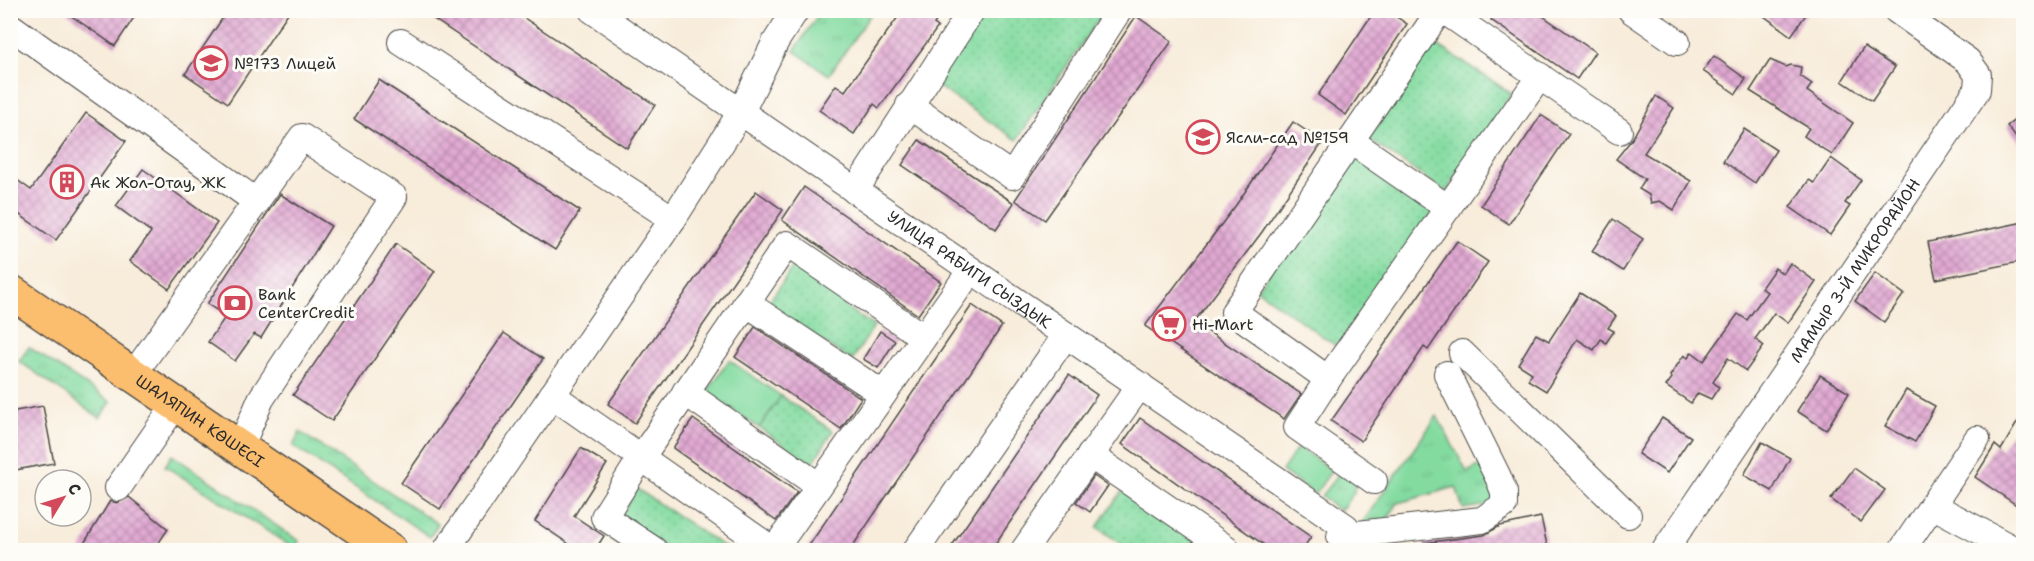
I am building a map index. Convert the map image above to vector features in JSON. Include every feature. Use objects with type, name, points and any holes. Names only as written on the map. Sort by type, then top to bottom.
[{"type":"main road","name":"ШАЛЯПИН КӨШЕСІ","points":[[10,291],[390,550]]},
{"type":"street","name":"УЛИЦА РАБИГИ СЫЗДЫК","points":[[592,10],[1140,385],[1343,531],[1482,520],[1504,505],[1504,492],[1498,477],[1448,374]]},
{"type":"street","points":[[446,550],[673,219],[741,112],[776,41],[796,10]]},
{"type":"street","points":[[855,190],[972,10]]},
{"type":"street","points":[[909,105],[1012,176],[1119,10]]},
{"type":"street","points":[[1328,379],[1234,312],[1442,10],[1619,130]]},
{"type":"street","points":[[1631,10],[1677,42]]},
{"type":"street","name":"МАМЫР 3-Й МИКРОРАЙОН","points":[[1665,550],[1977,90],[1978,75],[1968,61],[1896,10]]},
{"type":"street","points":[[10,26],[257,202]]},
{"type":"street","points":[[401,42],[673,219]]},
{"type":"street","points":[[1374,481],[1297,427],[1328,379],[1540,76]]},
{"type":"street","points":[[133,375],[302,137],[394,198],[261,399],[240,448]]},
{"type":"street","points":[[1351,141],[1448,208]]},
{"type":"street","points":[[654,550],[604,517],[641,458],[787,244],[923,337]]},
{"type":"street","points":[[552,395],[773,550],[971,270]]},
{"type":"street","points":[[747,303],[883,394]]},
{"type":"street","points":[[916,550],[1066,335]]},
{"type":"street","points":[[1462,353],[1629,515]]},
{"type":"street","points":[[1024,550],[1140,385]]},
{"type":"street","points":[[686,392],[819,486]]},
{"type":"street","points":[[118,488],[176,404]]},
{"type":"street","points":[[1902,550],[1977,439]]},
{"type":"street","points":[[1090,455],[1226,548],[1224,550]]},
{"type":"street","points":[[1932,505],[2015,550]]},
{"type":"green space","points":[[821,10],[873,11],[829,75],[794,51]]},
{"type":"green space","points":[[982,11],[1104,11],[1017,140],[933,83]]},
{"type":"green space","points":[[1433,42],[1512,94],[1446,192],[1368,139]]},
{"type":"green space","points":[[1355,149],[1437,207],[1339,348],[1257,290]]},
{"type":"green space","points":[[796,262],[836,290],[845,307],[874,326],[852,361],[767,305]]},
{"type":"green space","points":[[29,347],[111,402],[100,418],[19,361]]},
{"type":"green space","points":[[729,360],[781,396],[759,428],[707,392]]},
{"type":"green space","points":[[781,396],[833,431],[812,464],[759,428]]},
{"type":"green space","points":[[1437,416],[1467,472],[1485,463],[1496,504],[1463,509],[1456,487],[1398,503],[1366,550],[1343,550]]},
{"type":"green space","points":[[300,432],[438,524],[430,537],[293,446]]},
{"type":"green space","points":[[1298,447],[1332,470],[1315,494],[1282,471]]},
{"type":"green space","points":[[172,455],[299,541],[295,549],[165,466]]},
{"type":"green space","points":[[1341,471],[1355,482],[1354,493],[1340,511],[1321,496]]},
{"type":"green space","points":[[637,489],[729,550],[664,550],[617,519]]},
{"type":"green space","points":[[1123,490],[1207,549],[1130,550],[1097,527]]},
{"type":"building","points":[[63,10],[139,10],[115,46]]},
{"type":"building","points":[[228,10],[290,10],[228,103],[185,74]]},
{"type":"building","points":[[420,10],[512,10],[655,105],[627,148]]},
{"type":"building","points":[[903,10],[944,10],[934,24],[938,27],[879,108],[874,104],[854,134],[819,110],[836,85],[845,91]]},
{"type":"building","points":[[1375,10],[1386,10],[1407,24],[1346,115],[1318,95]]},
{"type":"building","points":[[1498,10],[1534,10],[1595,52],[1577,79],[1491,20]]},
{"type":"building","points":[[1756,10],[1809,10],[1791,36]]},
{"type":"building","points":[[1136,16],[1172,41],[1045,220],[1015,200]]},
{"type":"building","points":[[1864,47],[1895,67],[1872,101],[1842,81]]},
{"type":"building","points":[[1714,56],[1746,79],[1736,94],[1703,71]]},
{"type":"building","points":[[1770,60],[1786,67],[1791,65],[1801,67],[1800,76],[1812,84],[1807,91],[1853,123],[1832,155],[1804,136],[1809,128],[1750,91]]},
{"type":"building","points":[[379,80],[580,211],[555,250],[354,119]]},
{"type":"building","points":[[1656,96],[1674,108],[1644,153],[1691,181],[1674,210],[1660,201],[1651,203],[1649,195],[1639,189],[1645,179],[1616,159],[1632,139]]},
{"type":"building","name":"Ак Жол-Отау, ЖК","points":[[86,113],[126,141],[56,240],[10,208],[10,175],[31,190]]},
{"type":"building","points":[[2024,113],[2024,148],[2007,126]]},
{"type":"building","points":[[1541,115],[1569,134],[1509,224],[1481,205]]},
{"type":"building","points":[[1293,122],[1323,142],[1262,232],[1194,322],[1301,394],[1284,419],[1145,326],[1236,205]]},
{"type":"building","points":[[1744,129],[1776,150],[1755,183],[1723,161]]},
{"type":"building","points":[[919,140],[1014,203],[996,229],[902,165]]},
{"type":"building","points":[[1831,158],[1861,180],[1845,203],[1850,206],[1830,235],[1790,207],[1809,180],[1814,183]]},
{"type":"building","points":[[143,169],[217,223],[169,289],[130,261],[151,232],[116,206]]},
{"type":"building","points":[[804,187],[941,282],[918,315],[782,220]]},
{"type":"building","points":[[756,191],[783,210],[635,423],[608,404]]},
{"type":"building","points":[[280,194],[331,226],[261,338],[254,334],[235,361],[208,342],[226,316],[207,304]]},
{"type":"building","points":[[1613,219],[1643,239],[1623,271],[1592,251]]},
{"type":"building","points":[[2024,222],[2024,261],[1936,279],[1928,242]]},
{"type":"building","points":[[1457,241],[1488,262],[1428,350],[1424,347],[1361,441],[1331,421]]},
{"type":"building","points":[[396,244],[435,271],[332,421],[293,395]]},
{"type":"building","points":[[1790,263],[1816,282],[1788,323],[1774,313],[1755,339],[1764,346],[1746,371],[1728,358],[1713,382],[1719,387],[1711,399],[1698,393],[1691,403],[1666,386],[1684,355],[1688,358],[1692,352],[1704,361],[1738,314],[1747,320],[1767,292],[1761,288],[1775,268],[1783,274]]},
{"type":"building","points":[[1875,273],[1904,294],[1884,322],[1855,301]]},
{"type":"building","points":[[1580,293],[1616,316],[1608,328],[1614,331],[1606,343],[1601,339],[1594,350],[1577,339],[1546,391],[1528,380],[1532,373],[1518,364],[1536,334],[1549,341]]},
{"type":"building","points":[[972,305],[1002,326],[850,550],[806,550]]},
{"type":"building","points":[[755,327],[861,398],[841,429],[735,357]]},
{"type":"building","points":[[880,331],[895,341],[878,368],[863,359]]},
{"type":"building","points":[[504,333],[543,359],[440,509],[401,483]]},
{"type":"building","points":[[1069,375],[1097,395],[991,550],[949,550]]},
{"type":"building","points":[[1820,375],[1849,393],[1826,430],[1797,411]]},
{"type":"building","points":[[1906,390],[1935,406],[1915,442],[1885,426]]},
{"type":"building","points":[[43,406],[54,463],[10,471],[10,412]]},
{"type":"building","points":[[2024,411],[2024,497],[2018,506],[1975,477],[1995,445],[2001,450]]},
{"type":"building","points":[[1140,418],[1311,537],[1302,550],[1260,550],[1264,545],[1122,444]]},
{"type":"building","points":[[1662,418],[1691,437],[1667,473],[1638,454]]},
{"type":"building","points":[[693,419],[797,492],[776,521],[673,448]]},
{"type":"building","points":[[1762,442],[1790,458],[1772,491],[1744,475]]},
{"type":"building","points":[[581,448],[607,464],[574,516],[604,536],[595,550],[578,550],[535,521]]},
{"type":"building","points":[[1854,468],[1885,490],[1861,522],[1831,499]]},
{"type":"building","points":[[1094,476],[1108,486],[1090,512],[1076,502]]},
{"type":"building","points":[[129,497],[168,529],[154,550],[80,550],[110,501],[117,503]]},
{"type":"building","points":[[1541,517],[1548,550],[1425,550],[1424,543],[1484,535],[1500,526]]},
{"type":"place","name":"№173 Лицей","points":[[211,63]]},
{"type":"place","name":"Ясли-сад №159","points":[[1203,137]]},
{"type":"place","name":"Ак Жол-Отау, ЖК","points":[[67,182]]},
{"type":"place","name":"Bank CenterCredit","points":[[235,303]]},
{"type":"place","name":"Hi-Mart","points":[[1169,324]]}]
